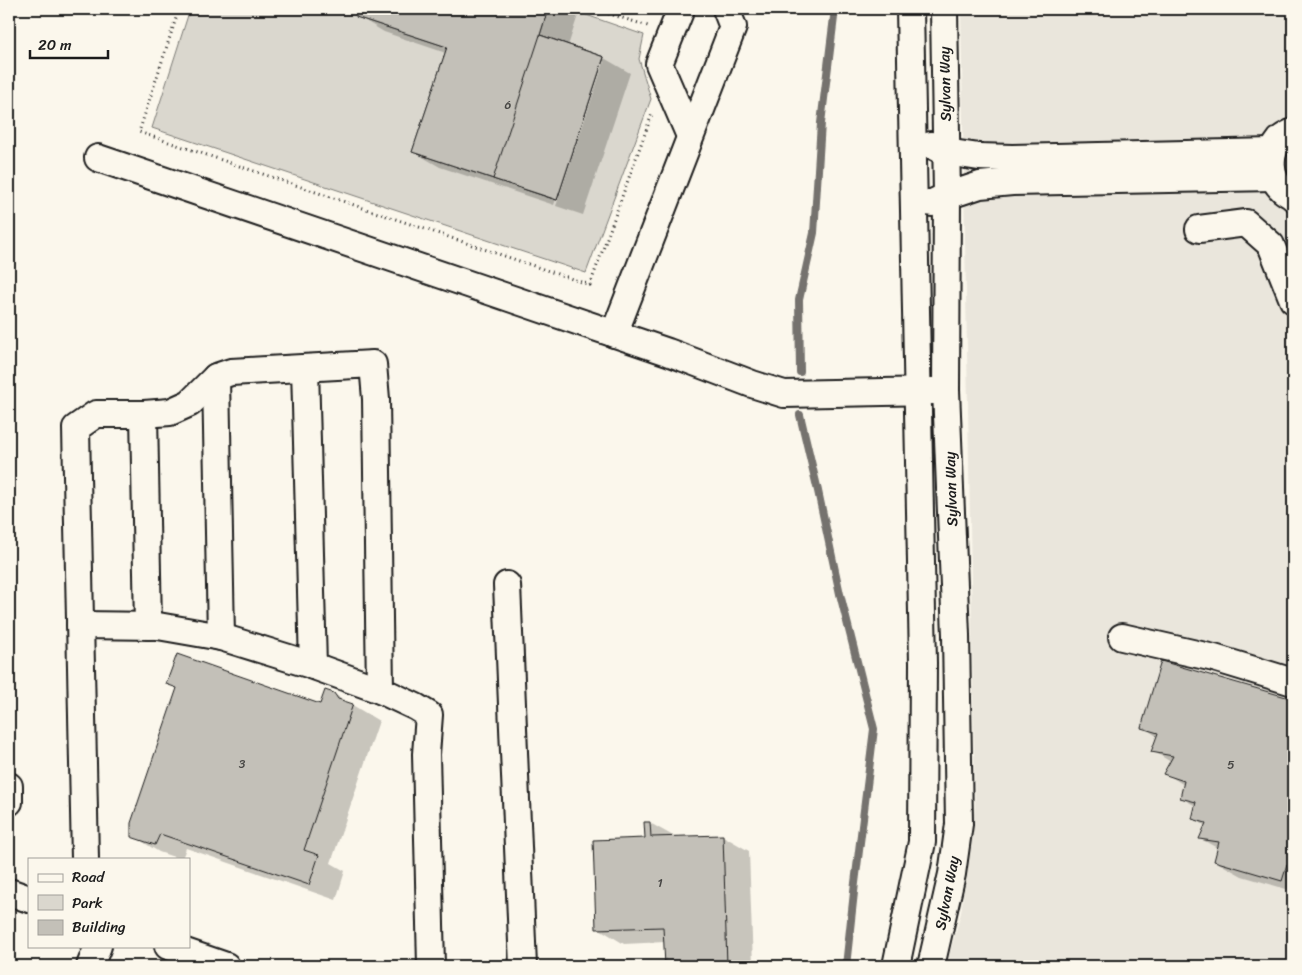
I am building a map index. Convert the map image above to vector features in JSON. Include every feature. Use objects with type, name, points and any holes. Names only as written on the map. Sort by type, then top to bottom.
[{"type":"street","points":[[682,9],[659,64],[690,136]]},
{"type":"street","points":[[614,334],[733,27],[726,9]]},
{"type":"street","points":[[896,966],[922,842],[923,663],[916,391],[910,9]]},
{"type":"street","name":"Sylvan Way","points":[[931,966],[952,874],[958,824],[956,635],[946,390],[947,196],[944,9]]},
{"type":"street","points":[[1293,132],[1281,140],[1274,165],[1282,189],[1293,196]]},
{"type":"street","points":[[912,137],[946,152],[979,156],[1274,165]]},
{"type":"street","points":[[98,158],[668,352],[784,394],[946,390]]},
{"type":"street","points":[[913,212],[947,196],[980,185],[1274,165]]},
{"type":"street","points":[[1199,229],[1246,223],[1271,245],[1293,300]]},
{"type":"street","points":[[85,858],[76,428],[96,414],[170,412],[190,403],[216,377],[231,372],[373,364],[376,399],[380,690]]},
{"type":"street","points":[[305,368],[313,666]]},
{"type":"street","points":[[216,377],[221,638]]},
{"type":"street","points":[[144,414],[148,626]]},
{"type":"street","points":[[507,585],[523,966]]},
{"type":"street","points":[[80,625],[158,626],[221,638],[313,666],[380,690],[429,715],[426,754],[431,966]]},
{"type":"street","points":[[1122,637],[1214,658],[1293,682]]},
{"type":"street","points":[[9,786],[9,802]]},
{"type":"street","points":[[9,892],[28,899]]},
{"type":"street","points":[[90,966],[97,948]]},
{"type":"street","points":[[174,948],[226,966]]},
{"type":"path","points":[[179,9],[139,132],[590,285],[654,110]]},
{"type":"path","points":[[594,9],[653,28]]},
{"type":"shaded area","points":[[961,9],[1293,9],[1293,966],[946,966],[961,913],[975,807]]},
{"type":"green space","points":[[190,9],[358,9],[356,17],[447,47],[412,152],[556,200],[604,57],[540,35],[548,9],[569,9],[644,35],[639,59],[651,99],[586,273],[152,128]]},
{"type":"building","points":[[358,9],[548,9],[540,35],[604,57],[557,200],[412,152],[447,47],[356,17]]},
{"type":"building","points":[[540,35],[604,57],[557,200],[493,179]]},
{"type":"building","points":[[177,654],[320,704],[325,690],[334,693],[338,699],[353,704],[304,850],[319,855],[309,885],[160,834],[155,845],[131,837],[131,823],[177,688],[166,684]]},
{"type":"building","points":[[1161,661],[1293,699],[1293,866],[1287,865],[1282,881],[1214,861],[1219,842],[1199,839],[1206,823],[1192,819],[1196,802],[1180,798],[1184,781],[1163,774],[1173,756],[1151,752],[1158,733],[1141,728]]},
{"type":"building","points":[[644,822],[650,822],[651,837],[723,835],[727,966],[665,966],[663,927],[596,929],[593,840],[645,838]]},
{"type":"waterway","points":[[800,372],[799,300],[814,233],[821,123],[835,9]]},
{"type":"waterway","points":[[800,415],[840,594],[874,729],[846,966]]}]
